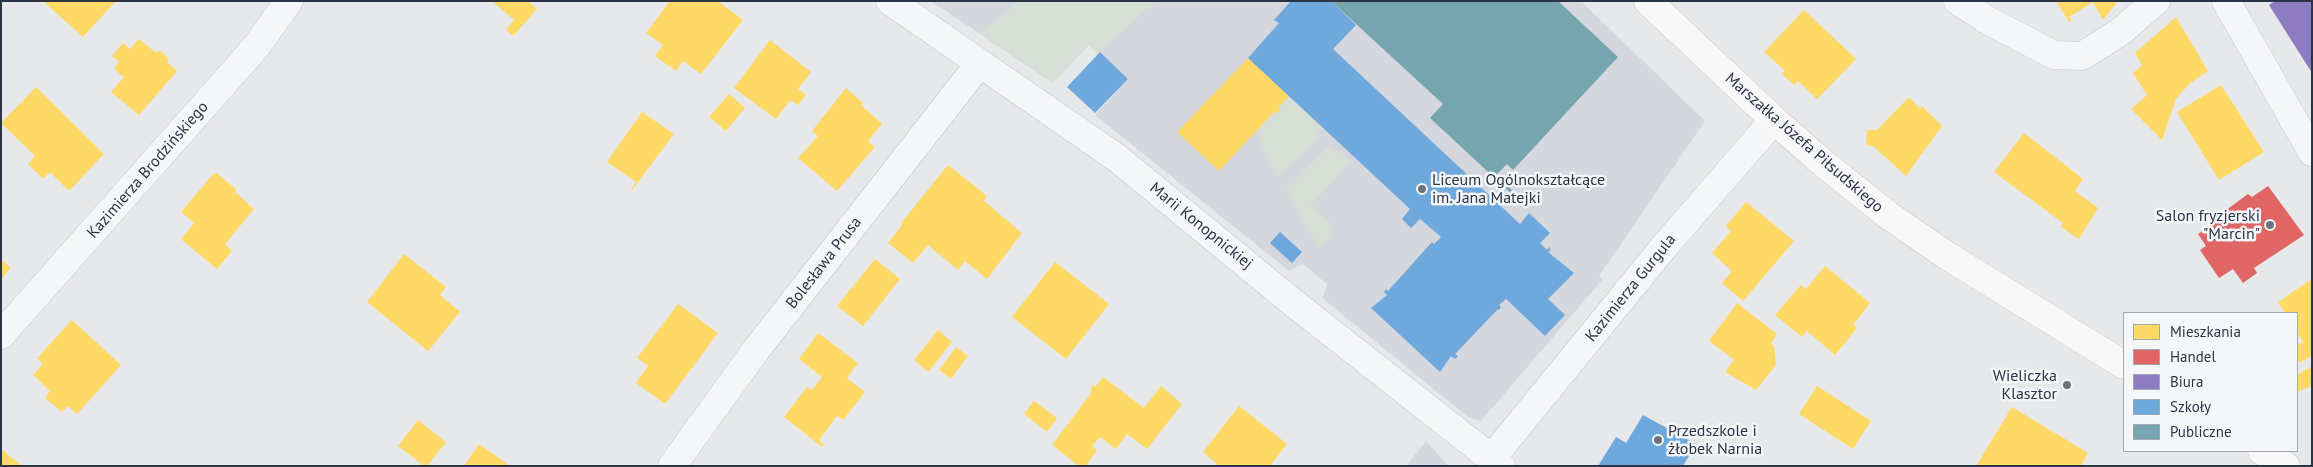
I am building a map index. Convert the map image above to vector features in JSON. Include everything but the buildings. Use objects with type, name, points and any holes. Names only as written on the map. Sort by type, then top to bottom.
[{"type":"main road","name":"Marszałka Józefa Piłsudskiego","points":[[1648,1],[1774,120],[1823,163],[1888,215],[1946,255],[2123,364]]},
{"type":"main road","points":[[2264,452],[2286,466]]},
{"type":"street","name":"Kazimierza Brodzińskiego","points":[[1,335],[255,48],[289,1]]},
{"type":"street","name":"Marii Konopnickiej","points":[[890,1],[1116,158],[1291,301],[1496,463]]},
{"type":"street","points":[[1958,1],[1989,21],[2054,55],[2082,56],[2120,32],[2156,1]]},
{"type":"street","points":[[2226,1],[2312,152]]},
{"type":"street","name":"Bolesława Prusa","points":[[672,466],[756,350],[980,63]]},
{"type":"street","name":"Kazimierza Gurgula","points":[[1496,463],[1662,248],[1774,120]]},
{"type":"shaded area","name":"Liceum Ogólnokształcące im. Jana Matejki","points":[[931,1],[1581,1],[1705,121],[1599,276],[1603,279],[1481,421],[1468,417],[1326,301],[1323,298],[1327,284],[1303,264],[1289,271],[1095,115],[1128,79],[1100,52],[1098,54],[1089,45],[1053,83]]},
{"type":"shaded area","points":[[1019,1],[1156,1],[1098,54],[1089,45],[1053,83],[979,33]]},
{"type":"shaded area","points":[[1289,96],[1323,127],[1317,135],[1320,137],[1278,178],[1259,141],[1261,138],[1254,133],[1274,112],[1276,114],[1280,110],[1278,108]]},
{"type":"shaded area","points":[[1329,145],[1333,151],[1337,149],[1351,162],[1311,205],[1332,227],[1331,236],[1319,250],[1286,190]]},
{"type":"shaded area","points":[[1426,441],[1448,466],[1406,466]]},
{"type":"place","name":"Liceum Ogólnokształcące im. Jana Matejki","points":[[1422,189]]},
{"type":"place","name":"Salon fryzjerski \"Marcin\"","points":[[2270,225]]},
{"type":"place","name":"Wieliczka Klasztor","points":[[2067,385]]},
{"type":"place","name":"Przedszkole i żłobek Narnia","points":[[1658,440]]}]
